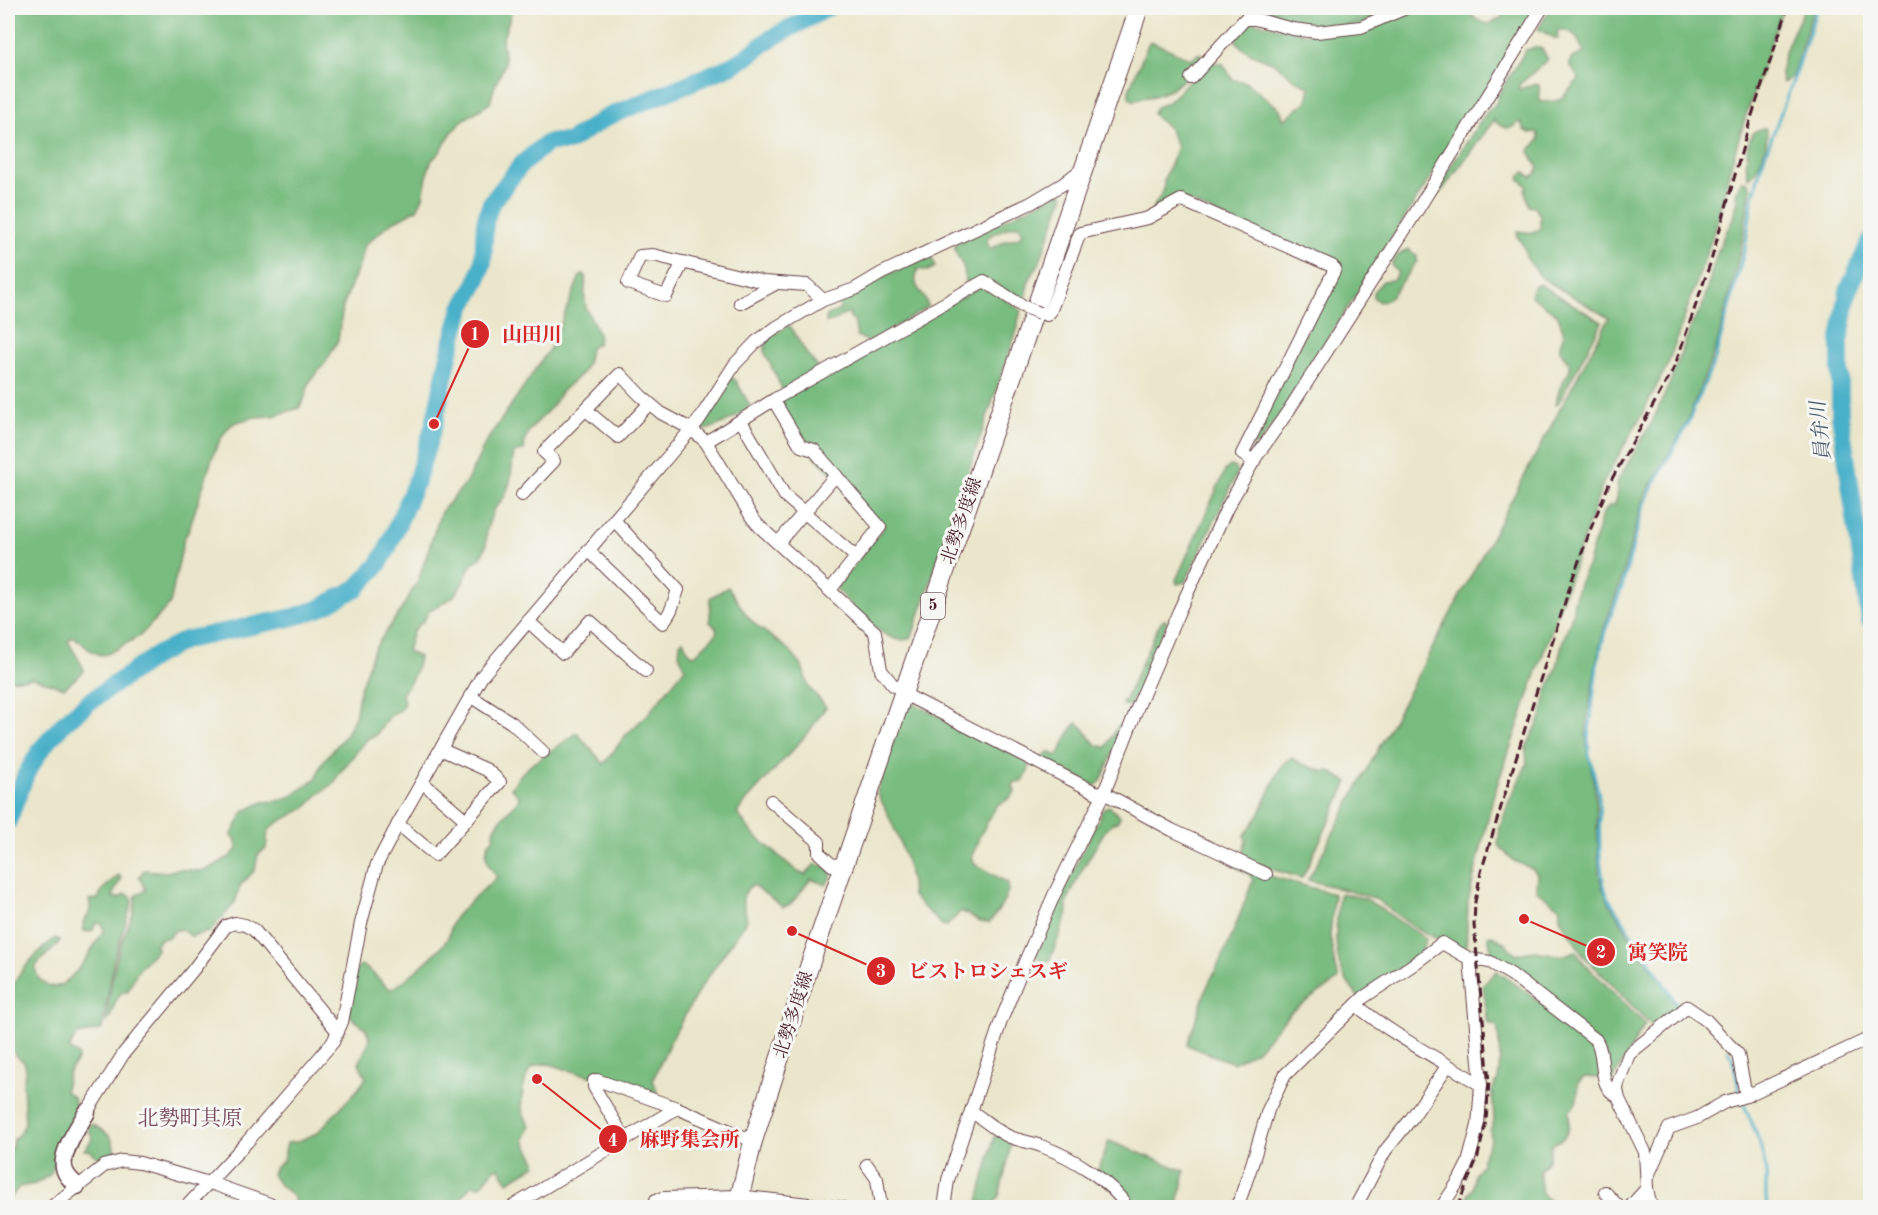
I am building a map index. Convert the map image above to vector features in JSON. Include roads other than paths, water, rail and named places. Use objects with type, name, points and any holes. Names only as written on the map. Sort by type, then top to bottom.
[{"type":"main road","name":"北勢多度線","points":[[738,1202],[753,1141],[844,864],[1139,8]]},
{"type":"street","points":[[1191,78],[1245,19],[1256,19],[1293,29],[1317,32],[1361,27],[1406,8]]},
{"type":"street","points":[[944,1208],[948,1180],[1001,1021],[1024,964],[1054,895],[1104,793],[1179,611],[1227,508],[1254,461],[1418,209],[1542,8]]},
{"type":"street","points":[[185,1208],[247,1142],[333,1042],[342,1022],[374,874],[398,824],[482,676],[699,420],[735,363],[756,342],[823,300],[855,289],[882,273],[1031,202],[1063,184],[1082,169]]},
{"type":"street","points":[[706,442],[984,280],[1022,306],[1047,315],[1080,233],[1148,218],[1181,200],[1335,269],[1242,454],[1254,461]]},
{"type":"street","points":[[682,262],[764,282],[807,285],[823,300]]},
{"type":"street","points":[[740,303],[777,283]]},
{"type":"street","points":[[522,495],[554,461],[544,452],[620,374],[649,404],[669,418],[691,429],[706,442],[753,519],[875,632],[882,670],[893,685],[1095,792],[1104,793],[1172,830],[1266,874]]},
{"type":"street","points":[[774,401],[801,446],[814,450],[880,527],[830,590]]},
{"type":"street","points":[[586,410],[618,437],[649,404]]},
{"type":"street","points":[[741,421],[786,496],[856,557]]},
{"type":"street","points":[[778,543],[836,475]]},
{"type":"street","points":[[588,550],[663,623],[671,610],[678,590],[614,520]]},
{"type":"street","points":[[528,621],[563,653],[590,621],[646,670]]},
{"type":"street","points":[[470,696],[512,723],[543,752]]},
{"type":"street","points":[[398,824],[435,855],[500,782],[487,770],[440,749]]},
{"type":"street","points":[[422,782],[466,820]]},
{"type":"street","points":[[771,801],[819,842],[819,853],[832,865],[844,864]]},
{"type":"street","points":[[77,1186],[65,1171],[64,1154],[87,1112],[124,1053],[193,970],[225,926],[235,923],[254,930],[338,1032]]},
{"type":"street","points":[[1237,1208],[1268,1110],[1285,1075],[1364,997],[1442,943],[1470,959],[1490,962],[1512,975],[1596,1040],[1601,1047],[1606,1086],[1611,1093],[1618,1096]]},
{"type":"street","points":[[1441,1208],[1460,1179],[1473,1148],[1478,1125],[1481,1084],[1470,959]]},
{"type":"street","points":[[1356,1005],[1372,1018],[1481,1084]]},
{"type":"street","points":[[1651,1208],[1645,1152],[1618,1096],[1618,1083],[1629,1054],[1687,1007],[1706,1020],[1738,1054],[1740,1097]]},
{"type":"street","points":[[1629,1208],[1647,1183],[1669,1128],[1697,1118],[1725,1102],[1866,1040],[1870,1048]]},
{"type":"street","points":[[1355,1208],[1384,1151],[1412,1119],[1448,1065]]},
{"type":"street","points":[[625,1139],[594,1087],[594,1081],[634,1092],[677,1108],[753,1141]]},
{"type":"street","points":[[518,1206],[677,1108]]},
{"type":"street","points":[[971,1111],[1009,1136],[1042,1146],[1088,1168],[1123,1200],[1128,1208]]},
{"type":"street","points":[[50,1208],[105,1166],[122,1161],[140,1163],[208,1183],[281,1208]]},
{"type":"street","points":[[867,1165],[877,1179],[881,1208]]},
{"type":"street","points":[[1605,1192],[1620,1208]]},
{"type":"street","points":[[656,1208],[656,1200],[663,1198],[843,1208]]},
{"type":"waterway","points":[[8,821],[26,774],[42,748],[65,722],[89,702],[157,655],[185,640],[294,617],[318,609],[357,588],[378,565],[387,550],[417,479],[434,424],[462,308],[477,282],[483,262],[485,222],[491,203],[521,165],[550,142],[568,142],[607,117],[731,66],[770,39],[827,8]]},
{"type":"waterway","points":[[1679,1007],[1607,896],[1603,882],[1600,858],[1599,795],[1589,754],[1588,739],[1597,665],[1605,631],[1622,587],[1643,508],[1687,425],[1715,359],[1745,247],[1752,201],[1761,166],[1797,70],[1817,8]]},
{"type":"waterway","name":"員弁川","points":[[1870,241],[1848,291],[1840,339],[1840,415],[1870,620]]},
{"type":"waterway","points":[[1728,1051],[1733,1060],[1740,1094]]},
{"type":"waterway","points":[[1742,1100],[1763,1155],[1768,1208]]},
{"type":"railway","points":[[1457,1208],[1478,1156],[1486,1121],[1489,1081],[1474,925],[1475,902],[1481,872],[1572,580],[1591,528],[1609,484],[1674,368],[1711,261],[1750,121],[1788,8]]},
{"type":"place","name":"山田川","points":[[434,424]]},
{"type":"place","name":"寓笑院","points":[[1524,919]]},
{"type":"place","name":"ビストロシェスギ","points":[[792,931]]},
{"type":"place","name":"麻野集会所","points":[[537,1079]]},
{"type":"district","name":"北勢町其原","points":[[190,1119]]}]
